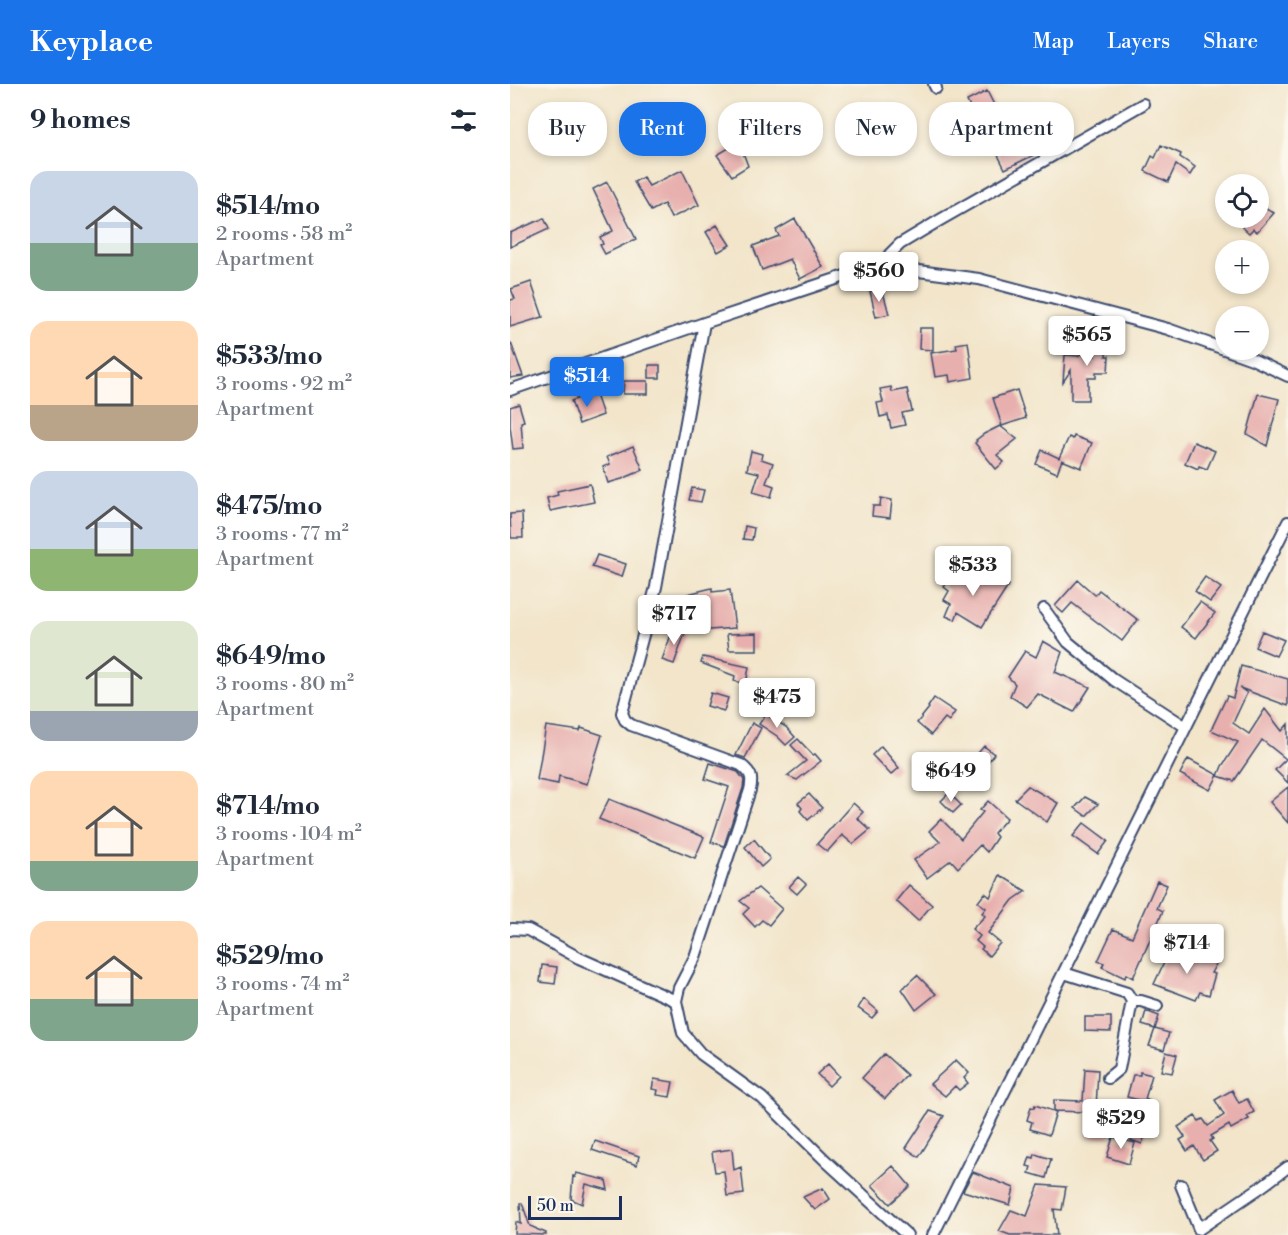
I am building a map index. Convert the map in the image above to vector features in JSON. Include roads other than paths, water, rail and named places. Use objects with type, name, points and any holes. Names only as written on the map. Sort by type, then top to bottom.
[{"type":"street","points":[[879,272],[890,254],[900,244],[1143,104]]},
{"type":"street","points":[[510,390],[704,322],[854,273],[911,270],[979,279],[1168,329],[1252,359],[1288,376]]},
{"type":"street","points":[[704,322],[656,587],[622,713],[631,725],[741,765],[750,772],[753,779],[695,957],[679,988],[676,1001],[683,1034],[701,1054],[762,1098],[826,1161],[907,1235]]},
{"type":"street","points":[[933,1235],[1288,522]]},
{"type":"street","points":[[1044,609],[1068,642],[1114,680],[1186,727]]},
{"type":"street","points":[[510,930],[528,930],[579,958],[676,1001]]},
{"type":"street","points":[[1064,974],[1127,993],[1132,1001],[1119,1069],[1108,1078]]},
{"type":"street","points":[[1132,1001],[1157,1006]]},
{"type":"street","points":[[1181,1185],[1199,1229],[1288,1167]]}]
